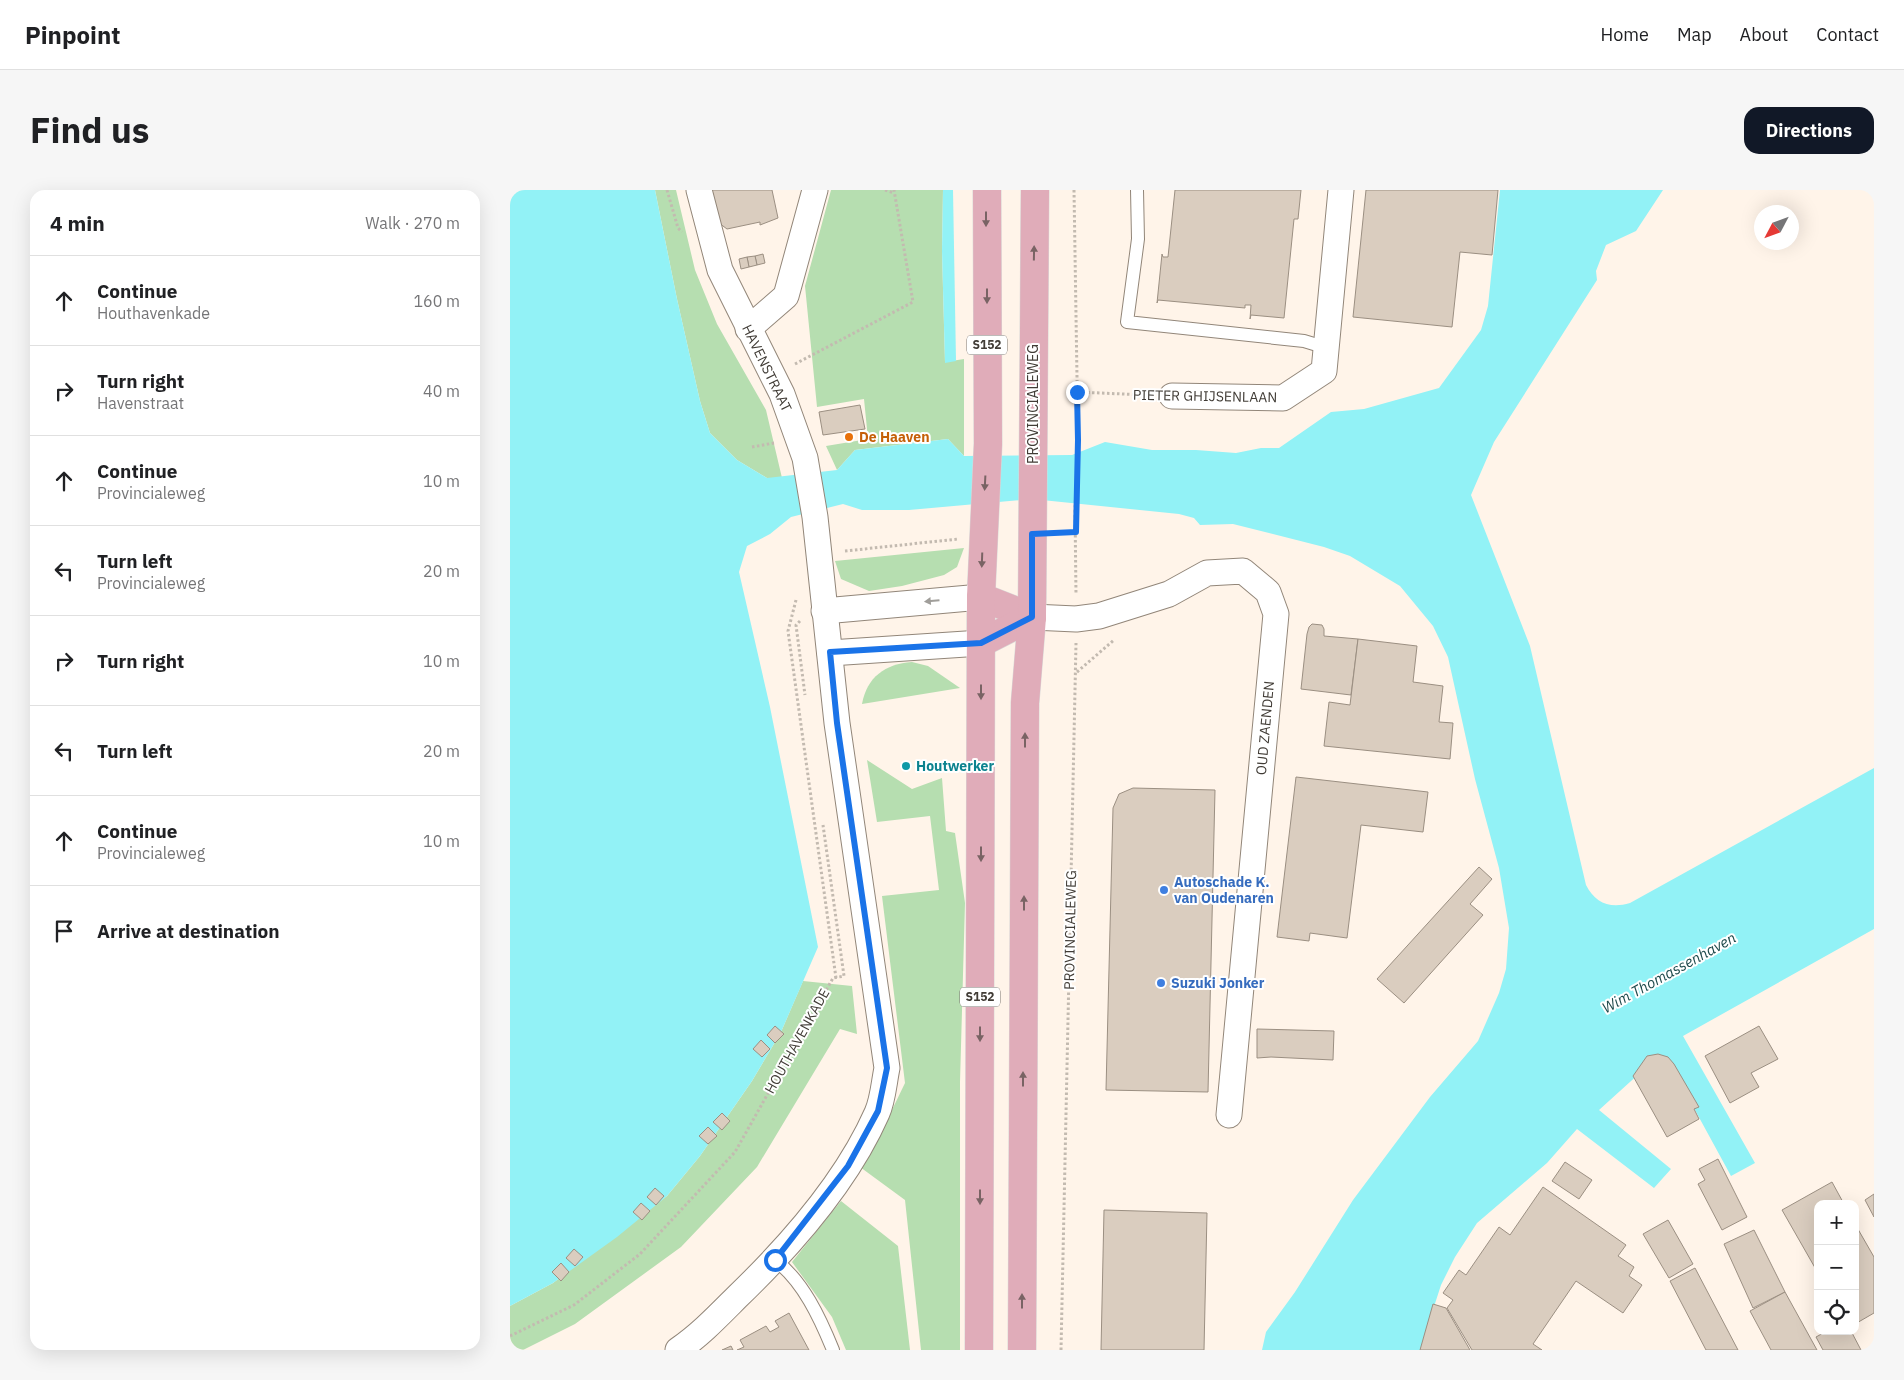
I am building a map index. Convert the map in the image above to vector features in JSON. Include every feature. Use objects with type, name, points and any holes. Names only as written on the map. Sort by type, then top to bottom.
[{"type":"main road","name":"S152","points":[[979,1350],[981,597],[988,444],[987,190]]},
{"type":"main road","name":"PROVINCIALEWEG","points":[[1022,1350],[1025,703],[1032,617],[1035,190]]},
{"type":"main road","points":[[981,597],[1032,617]]},
{"type":"main road","points":[[981,643],[1032,617]]},
{"type":"street","name":"HAVENSTRAAT","points":[[698,190],[720,270],[782,394],[805,458],[815,517],[830,652]]},
{"type":"street","points":[[748,329],[786,296],[815,190]]},
{"type":"street","name":"PIETER GHIJSENLAAN","points":[[1172,396],[1283,398],[1324,371],[1341,190]]},
{"type":"street","name":"OUD ZAENDEN","points":[[1032,617],[1076,619],[1099,616],[1169,594],[1207,573],[1243,572],[1268,592],[1276,614],[1229,1116]]},
{"type":"street","points":[[823,601],[981,597]]},
{"type":"street","points":[[678,1350],[697,1336],[775,1260],[848,1166],[878,1111],[887,1068],[837,723],[830,652],[981,643]]},
{"type":"lane","points":[[1137,190],[1138,239],[1127,322],[1304,341],[1326,348]]},
{"type":"lane","points":[[775,1260],[789,1270],[822,1321],[833,1350]]},
{"type":"path","points":[[773,376],[913,302],[894,191],[884,190]]},
{"type":"path","points":[[1074,190],[1077,392]]},
{"type":"path","name":"PIETER GHIJSENLAAN","points":[[1077,392],[1172,396]]},
{"type":"path","name":"PROVINCIALEWEG","points":[[1061,1350],[1076,619],[1077,392]]},
{"type":"path","points":[[752,447],[768,444]]},
{"type":"path","points":[[1032,526],[1076,532]]},
{"type":"path","points":[[819,554],[983,529]]},
{"type":"path","points":[[796,598],[788,632],[836,978]]},
{"type":"path","points":[[807,703],[796,625],[823,601]]},
{"type":"path","name":"HOUTHAVENKADE","points":[[510,1336],[574,1305],[640,1254],[735,1152],[832,978],[844,976],[822,820]]},
{"type":"green space","points":[[655,190],[676,190],[695,270],[717,324],[766,410],[782,478],[767,478],[737,460],[710,433],[700,401]]},
{"type":"green space","points":[[831,190],[943,190],[942,251],[945,362],[964,359],[964,456],[948,439],[855,450],[837,470],[826,446],[868,439],[864,399],[817,407],[805,286]]},
{"type":"green space","points":[[964,548],[957,567],[944,575],[902,586],[869,591],[841,579],[835,561]]},
{"type":"green space","points":[[912,662],[928,666],[960,688],[862,704],[864,695],[873,679],[886,669],[902,663]]},
{"type":"green space","points":[[867,760],[912,789],[942,778],[946,831],[955,833],[965,903],[960,1082],[960,1350],[921,1350],[905,1200],[860,1167],[876,1143],[905,1083],[882,896],[939,890],[930,816],[877,822]]},
{"type":"green space","points":[[803,981],[852,986],[857,1034],[840,1029],[757,1167],[681,1247],[575,1324],[523,1350],[510,1350],[510,1306],[553,1283],[667,1196],[700,1156],[752,1081],[781,1032]]},
{"type":"green space","points":[[841,1201],[898,1246],[910,1350],[846,1350],[832,1317],[792,1262]]},
{"type":"water","name":"Wim Thomassenhaven","points":[[510,190],[655,190],[700,401],[710,433],[737,460],[767,478],[837,470],[855,450],[948,439],[964,456],[1072,455],[1105,442],[1152,450],[1196,450],[1236,453],[1261,448],[1279,448],[1331,412],[1364,409],[1439,388],[1481,330],[1488,306],[1500,190],[1663,190],[1636,231],[1606,245],[1596,271],[1597,280],[1494,442],[1471,495],[1530,646],[1586,885],[1599,900],[1610,905],[1630,903],[1874,768],[1874,929],[1683,1036],[1755,1163],[1731,1176],[1695,1110],[1641,1072],[1599,1110],[1671,1169],[1654,1188],[1577,1129],[1547,1163],[1477,1223],[1455,1257],[1441,1285],[1420,1350],[1262,1350],[1266,1332],[1295,1292],[1353,1200],[1430,1097],[1478,1041],[1499,993],[1506,969],[1509,928],[1499,868],[1475,779],[1448,657],[1433,626],[1400,586],[1350,556],[1324,547],[1233,524],[1200,525],[1194,518],[1179,514],[1032,499],[909,510],[862,510],[843,504],[791,517],[770,534],[747,546],[739,572],[770,707],[818,947],[781,1032],[752,1081],[700,1156],[667,1196],[617,1237],[553,1283],[510,1306]]},
{"type":"water","points":[[943,190],[953,190],[956,361],[945,363],[942,251]]},
{"type":"building","points":[[712,190],[772,190],[778,218],[760,225],[760,222],[727,229],[719,223]]},
{"type":"building","points":[[1175,190],[1301,190],[1298,219],[1294,219],[1284,318],[1251,315],[1250,319],[1251,305],[1245,305],[1245,308],[1158,300],[1157,303],[1162,254],[1163,257],[1168,257]]},
{"type":"building","points":[[1366,190],[1498,190],[1492,255],[1460,252],[1452,327],[1353,317]]},
{"type":"building","points":[[763,254],[765,263],[757,265],[755,256]]},
{"type":"building","points":[[755,256],[757,265],[749,267],[747,257]]},
{"type":"building","points":[[747,257],[749,267],[741,269],[739,259]]},
{"type":"building","points":[[860,405],[865,429],[823,435],[819,412]]},
{"type":"building","points":[[1312,624],[1322,625],[1324,636],[1358,639],[1351,695],[1301,689],[1307,634]]},
{"type":"building","points":[[1358,639],[1417,646],[1413,682],[1443,686],[1439,722],[1453,723],[1450,759],[1324,746],[1329,702],[1350,705]]},
{"type":"building","points":[[1296,777],[1428,792],[1423,832],[1361,825],[1347,938],[1310,933],[1309,941],[1277,937]]},
{"type":"building","points":[[1133,788],[1215,790],[1208,1092],[1106,1090],[1113,808],[1119,794]]},
{"type":"building","points":[[1479,867],[1492,879],[1470,904],[1483,915],[1404,1003],[1377,979]]},
{"type":"building","points":[[775,1026],[784,1034],[775,1043],[767,1035]]},
{"type":"building","points":[[1759,1026],[1778,1059],[1751,1073],[1759,1087],[1730,1103],[1705,1056]]},
{"type":"building","points":[[1257,1029],[1334,1031],[1333,1060],[1257,1058]]},
{"type":"building","points":[[761,1040],[770,1049],[762,1057],[753,1049]]},
{"type":"building","points":[[1658,1054],[1668,1057],[1674,1064],[1699,1107],[1694,1109],[1699,1119],[1667,1137],[1633,1076],[1647,1056]]},
{"type":"building","points":[[722,1113],[730,1121],[722,1130],[713,1122]]},
{"type":"building","points":[[708,1127],[717,1136],[708,1144],[699,1136]]},
{"type":"building","points":[[1718,1159],[1747,1217],[1722,1230],[1698,1184],[1705,1180],[1699,1169]]},
{"type":"building","points":[[1565,1162],[1592,1180],[1579,1199],[1552,1181]]},
{"type":"building","points":[[1832,1182],[1842,1200],[1814,1200],[1814,1266],[1782,1210]]},
{"type":"building","points":[[1543,1187],[1626,1245],[1618,1256],[1634,1267],[1629,1276],[1642,1285],[1623,1313],[1576,1281],[1533,1344],[1542,1350],[1472,1350],[1447,1308],[1453,1300],[1443,1293],[1459,1270],[1466,1275],[1499,1227],[1510,1235]]},
{"type":"building","points":[[655,1188],[664,1196],[656,1205],[647,1197]]},
{"type":"building","points":[[1874,1194],[1874,1217],[1865,1200]]},
{"type":"building","points":[[641,1203],[650,1211],[642,1220],[633,1212]]},
{"type":"building","points":[[1104,1210],[1207,1213],[1204,1350],[1101,1350]]},
{"type":"building","points":[[1668,1220],[1693,1264],[1669,1278],[1643,1234]]},
{"type":"building","points":[[1754,1230],[1785,1292],[1753,1308],[1724,1244]]},
{"type":"building","points":[[1859,1231],[1874,1257],[1874,1313],[1859,1322]]},
{"type":"building","points":[[574,1249],[583,1257],[575,1266],[566,1258]]},
{"type":"building","points":[[561,1263],[569,1272],[561,1281],[552,1272]]},
{"type":"building","points":[[1695,1268],[1738,1350],[1706,1350],[1670,1281]]},
{"type":"building","points":[[1785,1292],[1817,1350],[1771,1350],[1750,1311]]},
{"type":"building","points":[[1433,1304],[1446,1308],[1470,1350],[1420,1350]]},
{"type":"building","points":[[789,1313],[809,1350],[737,1350],[744,1347],[740,1340],[766,1326],[770,1332],[779,1327],[775,1321]]},
{"type":"building","points":[[1820,1335],[1853,1335],[1861,1350],[1823,1350],[1816,1337]]},
{"type":"building","points":[[731,1346],[733,1350],[722,1350]]},
{"type":"place","name":"De Haaven","points":[[849,437]]},
{"type":"place","name":"Houtwerker","points":[[906,766]]},
{"type":"place","name":"Autoschade K. van Oudenaren","points":[[1164,890]]},
{"type":"place","name":"Suzuki Jonker","points":[[1161,983]]},
{"type":"route","points":[[775,1260],[799,1232],[848,1166],[878,1111],[887,1068],[837,723],[830,652],[981,643],[1032,617],[1032,534],[1076,532],[1077,392]]}]
